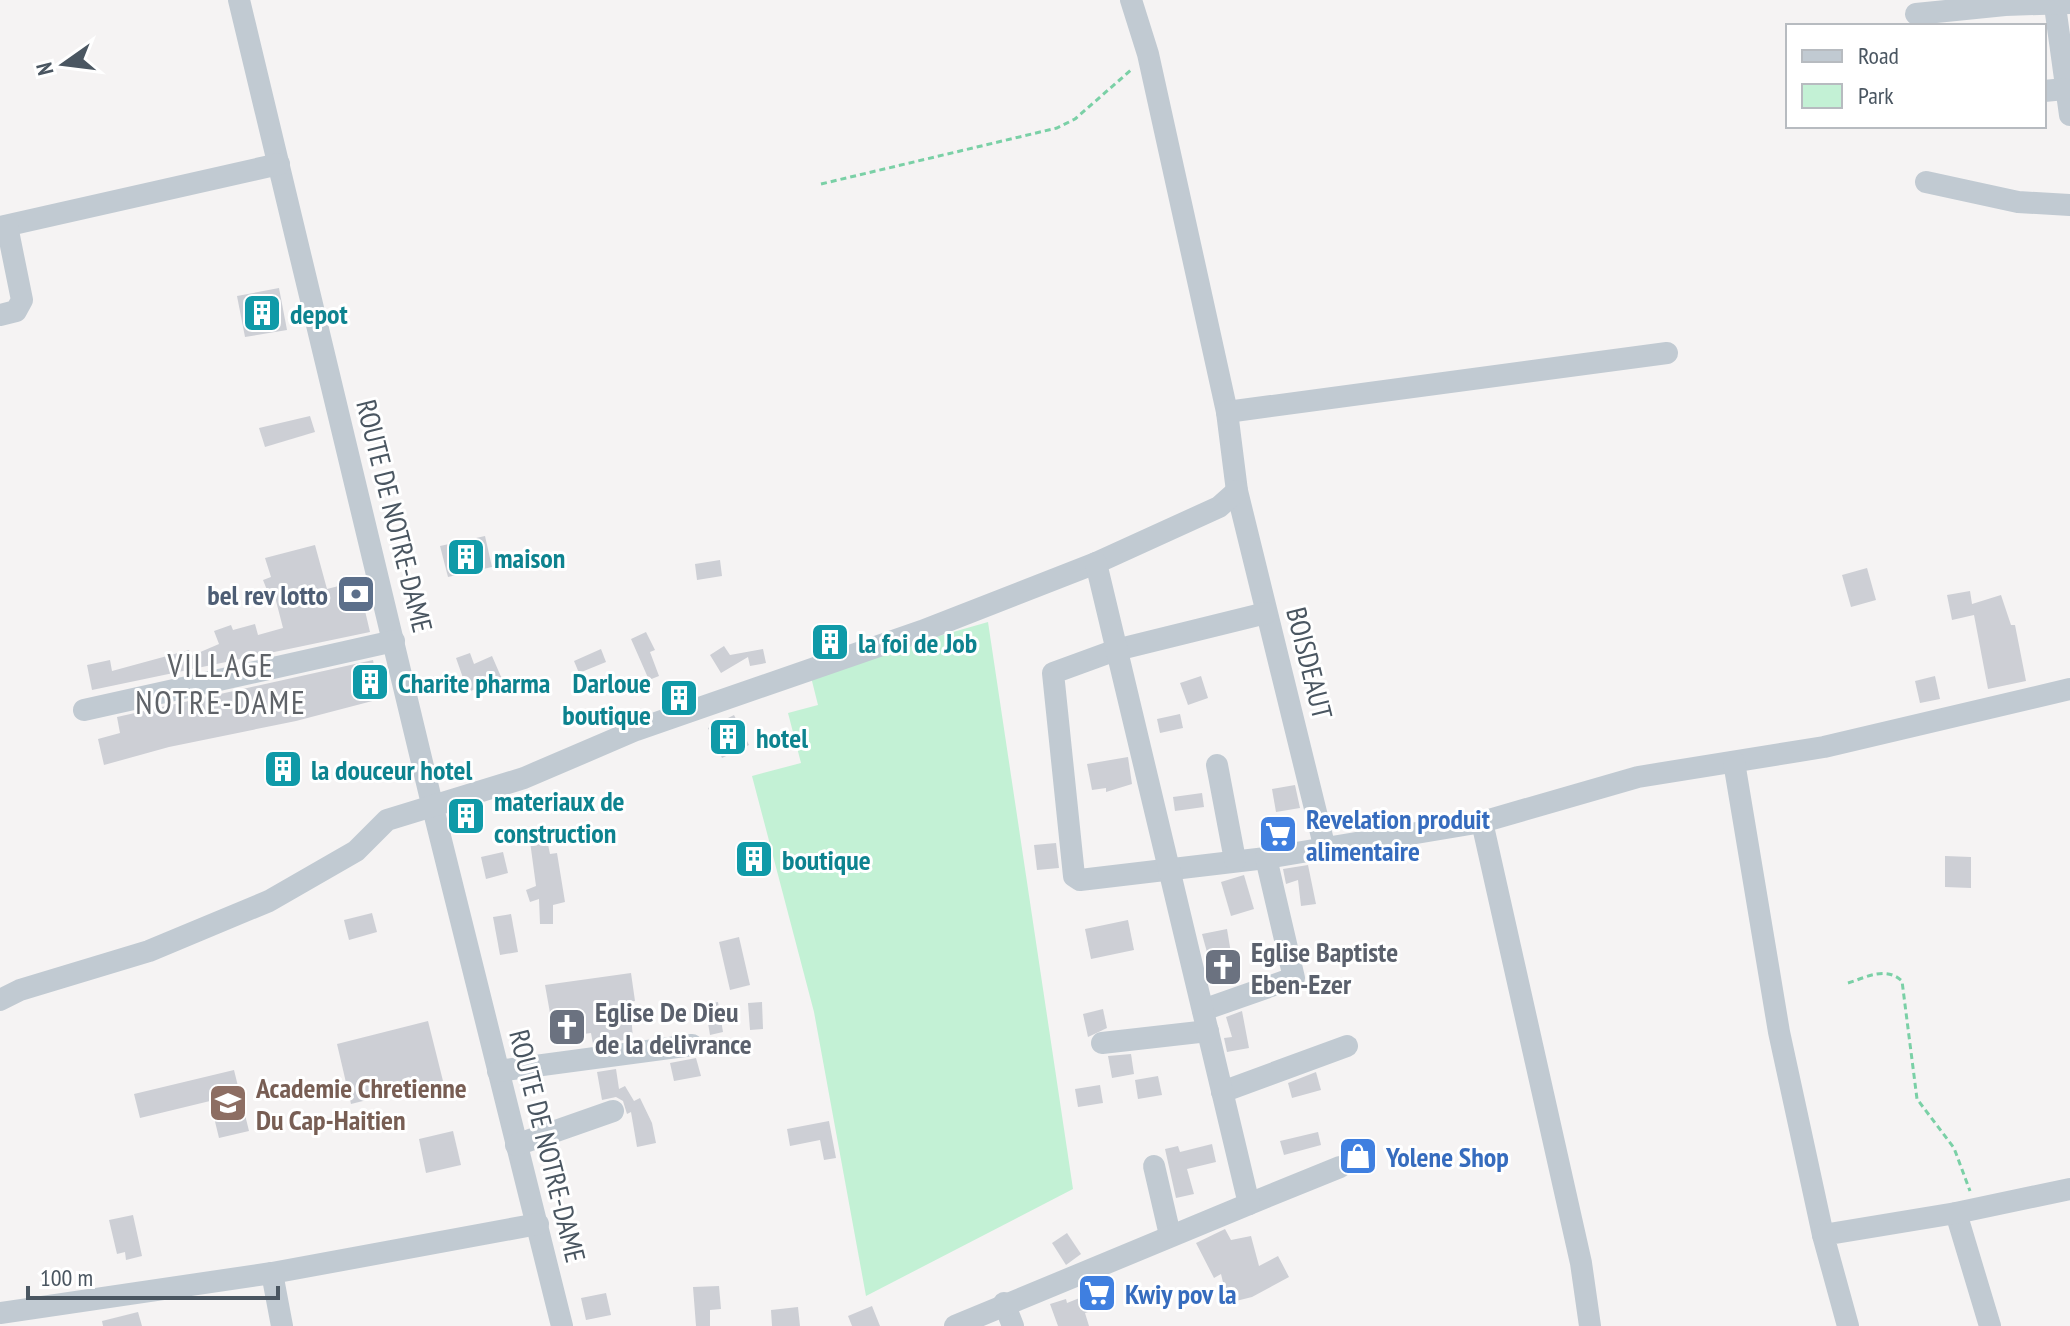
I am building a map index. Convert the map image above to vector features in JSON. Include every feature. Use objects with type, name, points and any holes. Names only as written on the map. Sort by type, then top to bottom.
[{"type":"street","name":"ROUTE DE NOTRE-DAME","points":[[239,0],[394,641],[445,804],[498,1071],[562,1326]]},
{"type":"street","name":"BOISDEAUT","points":[[1131,0],[1148,54],[1227,412],[1237,491],[1325,849]]},
{"type":"street","points":[[1916,14],[2005,2],[2062,5],[2054,90],[2070,115]]},
{"type":"street","points":[[0,315],[16,311],[22,300],[4,227],[279,164]]},
{"type":"street","points":[[1926,182],[2018,202],[2070,205]]},
{"type":"street","points":[[1227,412],[1667,353]]},
{"type":"street","points":[[0,1000],[20,990],[149,951],[269,901],[356,851],[387,820],[524,778],[636,730],[922,631],[1096,563],[1219,507],[1237,491]]},
{"type":"street","points":[[1096,563],[1249,1204]]},
{"type":"street","points":[[1266,613],[1116,650],[1053,673],[1074,876],[1080,880],[1266,858],[1482,822],[1638,777],[1824,747],[2070,689]]},
{"type":"street","points":[[84,710],[394,641]]},
{"type":"street","points":[[1734,762],[1779,1032],[1823,1235],[1848,1326]]},
{"type":"street","points":[[1217,765],[1235,860]]},
{"type":"street","points":[[1482,822],[1581,1263],[1590,1326]]},
{"type":"street","points":[[1102,1043],[1206,1020],[1294,978],[1266,858]]},
{"type":"street","points":[[498,1071],[692,1045]]},
{"type":"street","points":[[1222,1092],[1347,1046]]},
{"type":"street","points":[[516,1145],[613,1111]]},
{"type":"street","points":[[1154,1166],[1170,1235]]},
{"type":"street","points":[[955,1326],[1004,1303],[1340,1167]]},
{"type":"street","points":[[1823,1235],[2070,1189]]},
{"type":"street","points":[[1965,1210],[1990,1326]]},
{"type":"street","points":[[0,1313],[272,1273],[538,1224]]},
{"type":"street","points":[[272,1273],[282,1326]]},
{"type":"street","points":[[1004,1303],[1013,1326]]},
{"type":"path","points":[[821,184],[1057,128],[1075,119],[1148,54]]},
{"type":"path","points":[[1848,983],[1881,972],[1894,974],[1902,981],[1917,1099],[1954,1148],[1965,1210]]},
{"type":"green space","points":[[988,622],[1073,1189],[866,1296],[814,1012],[752,776],[801,763],[788,713],[818,705],[810,673]]},
{"type":"building","name":"depot","points":[[279,288],[287,330],[245,337],[237,296]]},
{"type":"building","points":[[310,416],[315,432],[265,447],[259,428]]},
{"type":"building","name":"maison","points":[[485,536],[492,567],[448,577],[440,546]]},
{"type":"building","points":[[315,545],[327,589],[358,581],[370,632],[92,690],[87,665],[110,660],[112,671],[189,650],[191,656],[219,644],[214,631],[231,625],[233,630],[255,624],[258,635],[283,628],[274,593],[269,595],[263,580],[271,577],[265,558]]},
{"type":"building","points":[[720,560],[722,576],[697,580],[695,564]]},
{"type":"building","points":[[1867,568],[1876,600],[1851,607],[1842,575]]},
{"type":"building","points":[[1970,591],[1972,604],[2001,595],[2011,625],[2015,625],[2026,681],[1988,689],[1974,615],[1952,620],[1947,595]]},
{"type":"building","points":[[646,632],[655,650],[650,652],[659,676],[649,680],[631,639]]},
{"type":"building","points":[[724,646],[730,655],[763,649],[766,663],[750,666],[748,657],[721,673],[710,655]]},
{"type":"building","name":"maison","points":[[601,649],[606,662],[579,673],[574,661]]},
{"type":"building","points":[[470,653],[474,664],[492,656],[502,679],[468,692],[456,658]]},
{"type":"building","points":[[373,660],[380,699],[104,765],[98,739],[120,733],[117,717]]},
{"type":"building","points":[[1201,676],[1208,698],[1188,705],[1180,683]]},
{"type":"building","points":[[1935,676],[1940,699],[1920,703],[1915,681]]},
{"type":"building","points":[[1180,714],[1183,728],[1160,733],[1157,719]]},
{"type":"building","name":"hotel","points":[[734,715],[749,745],[722,758],[708,728]]},
{"type":"building","points":[[1128,757],[1132,784],[1106,792],[1106,788],[1092,790],[1087,764]]},
{"type":"building","points":[[1295,785],[1300,808],[1276,812],[1272,789]]},
{"type":"building","points":[[1202,793],[1204,807],[1175,811],[1173,797]]},
{"type":"building","name":"materiaux de construction","points":[[474,808],[479,824],[458,829],[454,814]]},
{"type":"building","points":[[545,830],[550,854],[557,853],[565,902],[553,905],[553,924],[540,924],[539,899],[530,902],[526,890],[536,886],[529,834]]},
{"type":"building","points":[[1056,843],[1059,868],[1037,870],[1034,845]]},
{"type":"building","name":"boutique","points":[[764,846],[770,863],[743,872],[738,855]]},
{"type":"building","points":[[503,852],[508,873],[486,879],[481,857]]},
{"type":"building","points":[[1945,856],[1971,857],[1971,888],[1945,887]]},
{"type":"building","points":[[1308,865],[1316,904],[1301,906],[1298,880],[1286,884],[1283,869]]},
{"type":"building","points":[[1244,875],[1254,909],[1231,916],[1221,882]]},
{"type":"building","points":[[372,913],[377,932],[349,940],[344,920]]},
{"type":"building","points":[[511,914],[518,952],[500,955],[493,917]]},
{"type":"building","points":[[1128,920],[1134,950],[1091,959],[1085,929]]},
{"type":"building","points":[[1227,929],[1234,971],[1213,974],[1202,934]]},
{"type":"building","points":[[739,937],[750,985],[730,990],[719,942]]},
{"type":"building","points":[[631,973],[635,1001],[630,1002],[633,1039],[593,1044],[591,1033],[562,1037],[559,1012],[550,1013],[545,985]]},
{"type":"building","points":[[718,1002],[723,1032],[710,1035],[705,1004]]},
{"type":"building","points":[[762,1002],[763,1029],[750,1030],[748,1003]]},
{"type":"building","points":[[1103,1009],[1107,1028],[1088,1037],[1083,1014]]},
{"type":"building","points":[[1242,1011],[1249,1048],[1227,1052],[1224,1038],[1232,1037],[1226,1017]]},
{"type":"building","points":[[428,1021],[443,1081],[351,1104],[337,1044]]},
{"type":"building","points":[[1131,1054],[1134,1074],[1112,1078],[1108,1056]]},
{"type":"building","points":[[696,1058],[701,1076],[674,1081],[670,1063]]},
{"type":"building","points":[[616,1069],[619,1089],[625,1086],[634,1101],[640,1098],[652,1123],[656,1143],[637,1147],[631,1112],[627,1114],[623,1101],[616,1097],[602,1100],[597,1072]]},
{"type":"building","points":[[234,1070],[249,1131],[219,1138],[210,1101],[140,1118],[134,1094]]},
{"type":"building","points":[[1316,1072],[1321,1090],[1292,1098],[1288,1083]]},
{"type":"building","points":[[1158,1076],[1162,1095],[1138,1099],[1135,1080]]},
{"type":"building","points":[[1100,1085],[1103,1103],[1078,1107],[1075,1089]]},
{"type":"building","points":[[829,1121],[836,1158],[824,1160],[820,1140],[790,1146],[787,1129]]},
{"type":"building","points":[[453,1131],[461,1165],[426,1173],[419,1139]]},
{"type":"building","points":[[1318,1132],[1321,1145],[1284,1155],[1280,1141]]},
{"type":"building","points":[[1368,1143],[1374,1163],[1354,1168],[1345,1150]]},
{"type":"building","points":[[1212,1144],[1216,1162],[1187,1169],[1194,1194],[1176,1198],[1165,1149],[1178,1146],[1180,1152]]},
{"type":"building","points":[[133,1215],[142,1256],[126,1260],[125,1252],[117,1254],[109,1220]]},
{"type":"building","points":[[1225,1229],[1231,1240],[1251,1236],[1259,1266],[1278,1256],[1289,1277],[1252,1297],[1228,1303],[1221,1274],[1214,1278],[1196,1243]]},
{"type":"building","points":[[1067,1233],[1081,1254],[1066,1265],[1052,1243]]},
{"type":"building","points":[[719,1286],[721,1309],[710,1310],[710,1326],[696,1326],[693,1287]]},
{"type":"building","points":[[1102,1289],[1107,1306],[1085,1313],[1089,1326],[1058,1326],[1050,1304],[1066,1299],[1067,1303]]},
{"type":"building","points":[[606,1293],[611,1315],[586,1320],[581,1298]]},
{"type":"building","points":[[872,1306],[880,1326],[852,1326],[848,1316]]},
{"type":"building","points":[[798,1307],[800,1326],[772,1326],[771,1310]]},
{"type":"building","points":[[138,1312],[142,1326],[103,1326],[102,1321]]},
{"type":"place","name":"depot","points":[[262,313]]},
{"type":"place","name":"maison","points":[[466,557]]},
{"type":"place","name":"bel rev lotto","points":[[356,594]]},
{"type":"place","name":"la foi de Job","points":[[830,642]]},
{"type":"place","name":"Charite pharma","points":[[370,682]]},
{"type":"place","name":"Darloue boutique","points":[[679,698]]},
{"type":"place","name":"hotel","points":[[728,737]]},
{"type":"place","name":"la douceur hotel","points":[[283,769]]},
{"type":"place","name":"materiaux de construction","points":[[466,816]]},
{"type":"place","name":"Revelation produit alimentaire","points":[[1278,834]]},
{"type":"place","name":"boutique","points":[[754,859]]},
{"type":"place","name":"Eglise Baptiste Eben-Ezer","points":[[1223,967]]},
{"type":"place","name":"Eglise De Dieu de la delivrance","points":[[567,1027]]},
{"type":"place","name":"Academie Chretienne Du Cap-Haitien","points":[[228,1103]]},
{"type":"place","name":"Yolene Shop","points":[[1358,1156]]},
{"type":"place","name":"Kwiy pov la","points":[[1097,1293]]},
{"type":"district","name":"VILLAGE NOTRE-DAME","points":[[221,684]]}]
